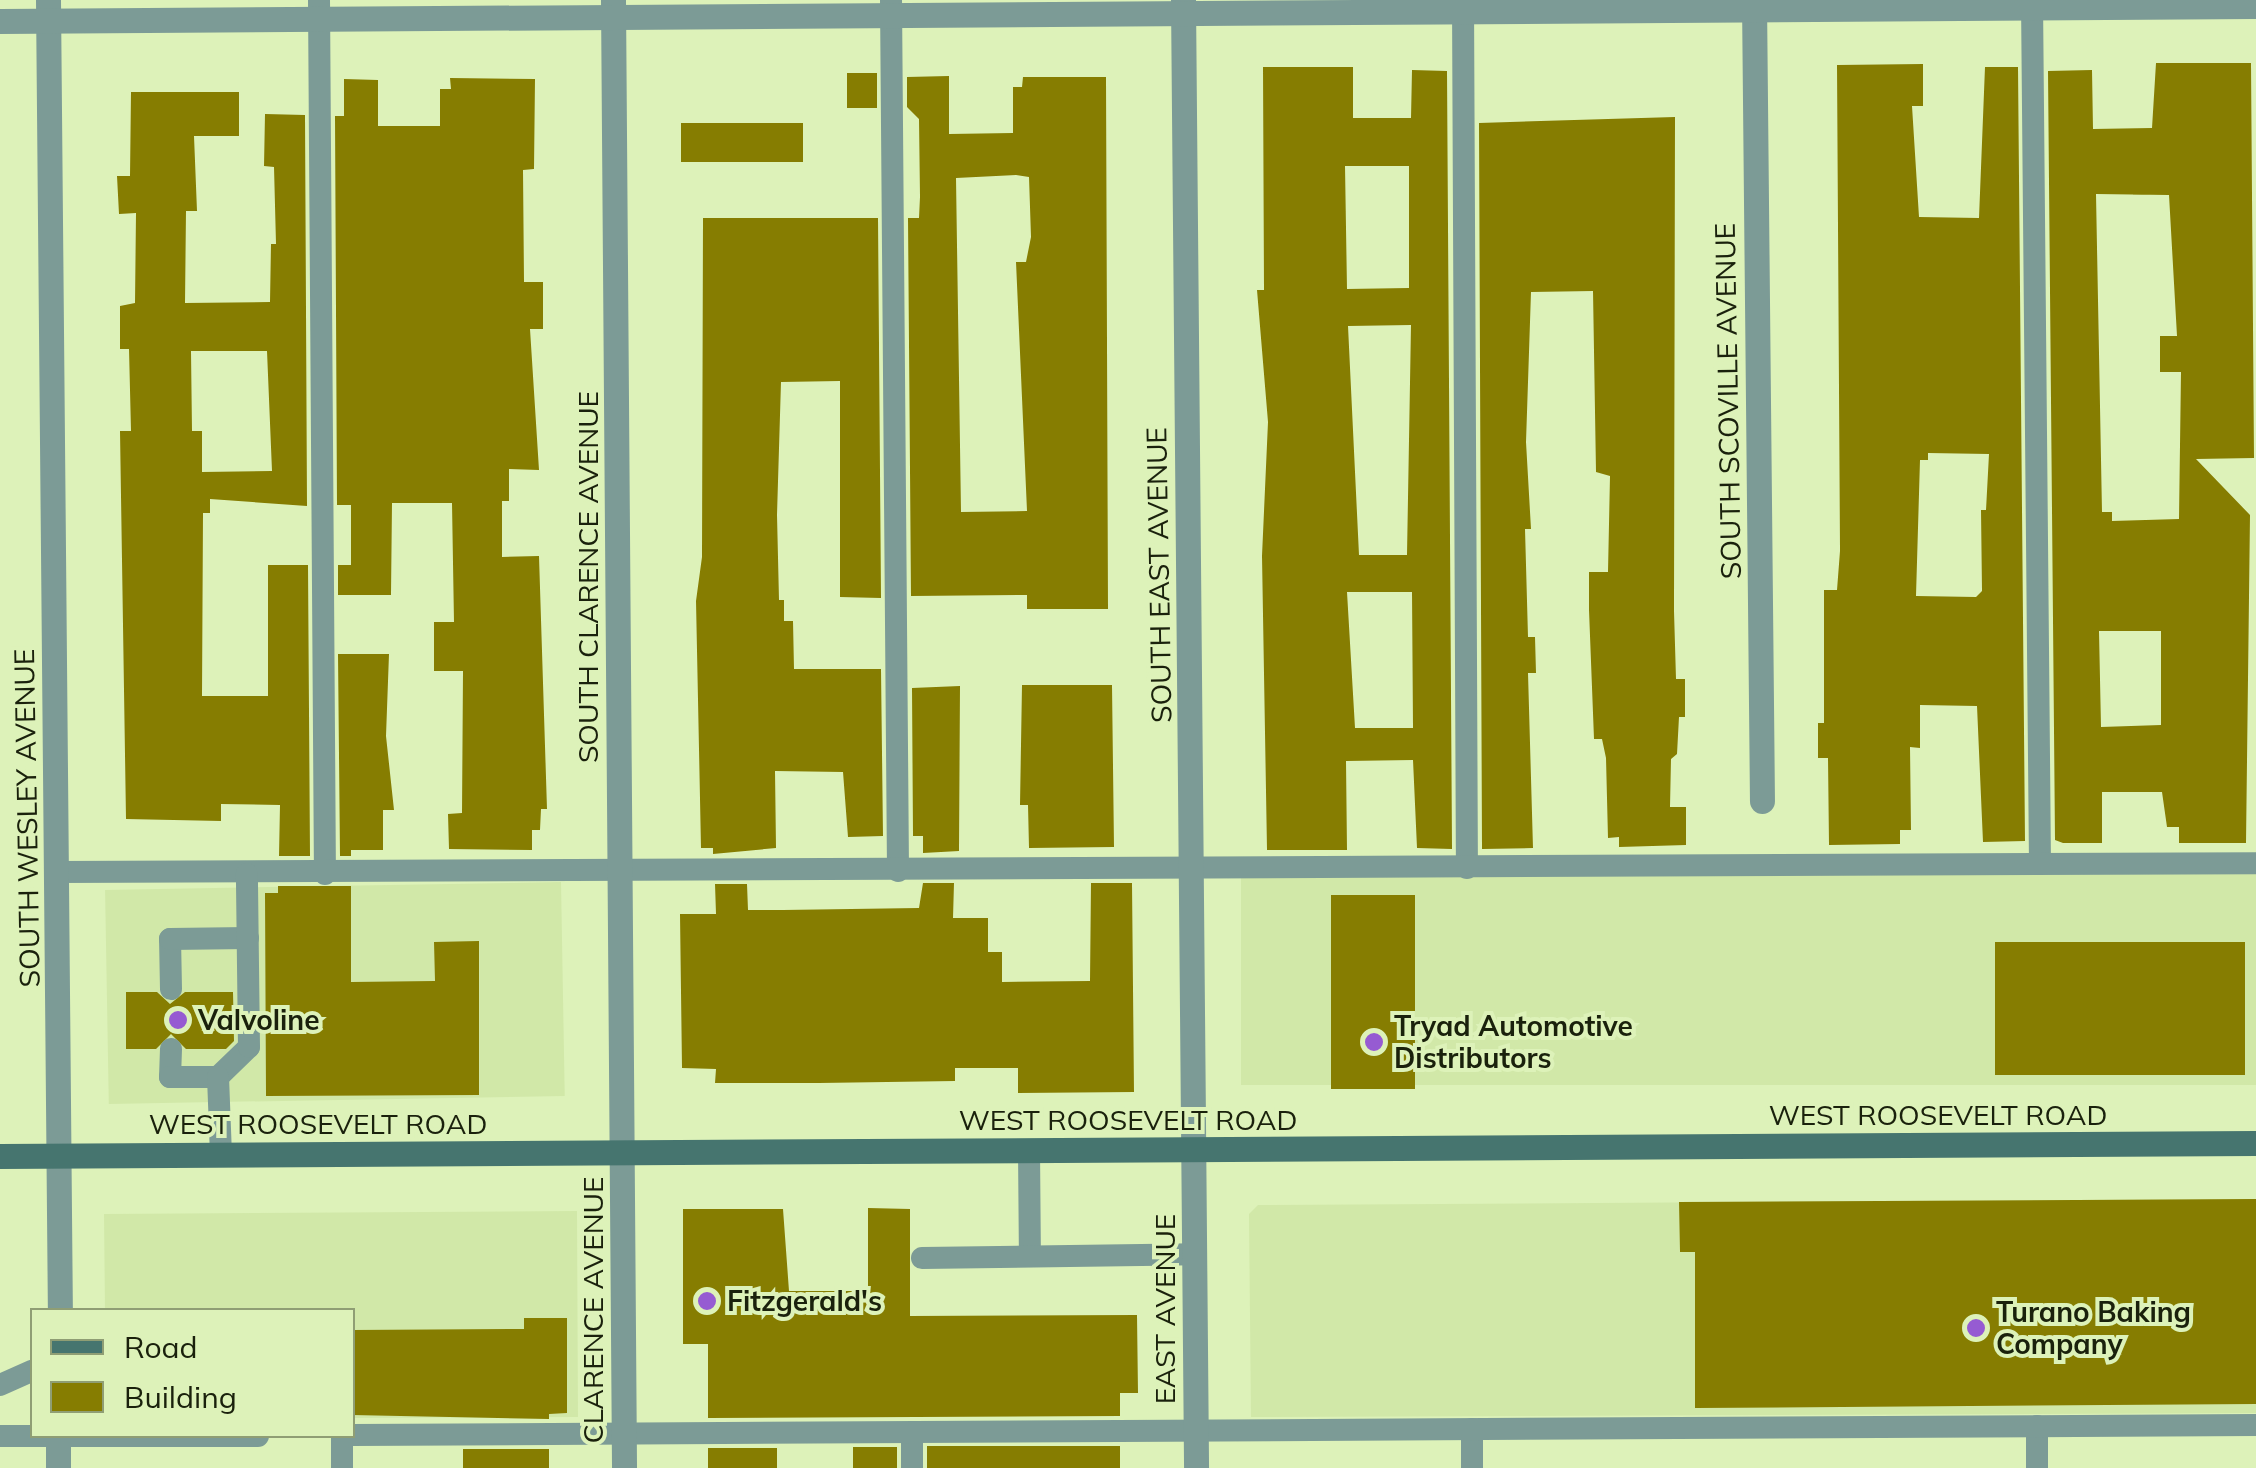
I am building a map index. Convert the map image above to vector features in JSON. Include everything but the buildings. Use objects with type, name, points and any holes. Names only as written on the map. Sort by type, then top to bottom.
[{"type":"main road","name":"WEST ROOSEVELT ROAD","points":[[0,1156],[2256,1143]]},
{"type":"street","name":"SOUTH SCOVILLE AVENUE","points":[[1754,5],[1762,801]]},
{"type":"street","points":[[0,21],[48,11],[2256,6]]},
{"type":"street","name":"SOUTH EAST AVENUE","points":[[1183,7],[1194,1150]]},
{"type":"street","name":"SOUTH CLARENCE AVENUE","points":[[614,10],[623,1152]]},
{"type":"street","name":"SOUTH WESLEY AVENUE","points":[[48,11],[60,1308]]},
{"type":"street","name":"EAST AVENUE","points":[[1194,1150],[1196,1468]]},
{"type":"street","name":"CLARENCE AVENUE","points":[[623,1152],[624,1468]]},
{"type":"street","points":[[58,1438],[58,1468]]},
{"type":"lane","points":[[2032,4],[2040,864]]},
{"type":"lane","points":[[1463,5],[1468,868]]},
{"type":"lane","points":[[892,8],[898,871]]},
{"type":"lane","points":[[319,10],[326,874]]},
{"type":"lane","points":[[58,872],[620,873],[2256,863]]},
{"type":"lane","points":[[171,1049],[170,1077],[218,1076],[249,1047],[247,874]]},
{"type":"lane","points":[[170,989],[170,939],[248,938]]},
{"type":"lane","points":[[218,1076],[221,1154]]},
{"type":"lane","points":[[1029,1150],[1030,1256]]},
{"type":"lane","points":[[922,1258],[1195,1254]]},
{"type":"lane","points":[[0,1385],[30,1372]]},
{"type":"lane","points":[[355,1435],[2256,1425]]},
{"type":"lane","points":[[2037,1426],[2037,1468]]},
{"type":"lane","points":[[1472,1429],[1472,1468]]},
{"type":"lane","points":[[912,1432],[912,1468]]},
{"type":"lane","points":[[0,1436],[30,1436]]},
{"type":"lane","points":[[342,1438],[342,1468]]},
{"type":"shaded area","points":[[1241,873],[2256,873],[2256,1085],[1241,1085]]},
{"type":"shaded area","points":[[561,882],[565,1096],[109,1104],[105,890]]},
{"type":"shaded area","name":"Turano Baking Company","points":[[2256,1199],[2256,1413],[1251,1417],[1249,1214],[1258,1205]]},
{"type":"shaded area","points":[[577,1211],[578,1417],[355,1418],[355,1308],[105,1308],[104,1214]]},
{"type":"place","name":"Valvoline","points":[[178,1020]]},
{"type":"place","name":"Tryad Automotive Distributors","points":[[1374,1042]]},
{"type":"place","name":"Fitzgerald's","points":[[707,1301]]},
{"type":"place","name":"Turano Baking Company","points":[[1976,1328]]}]
